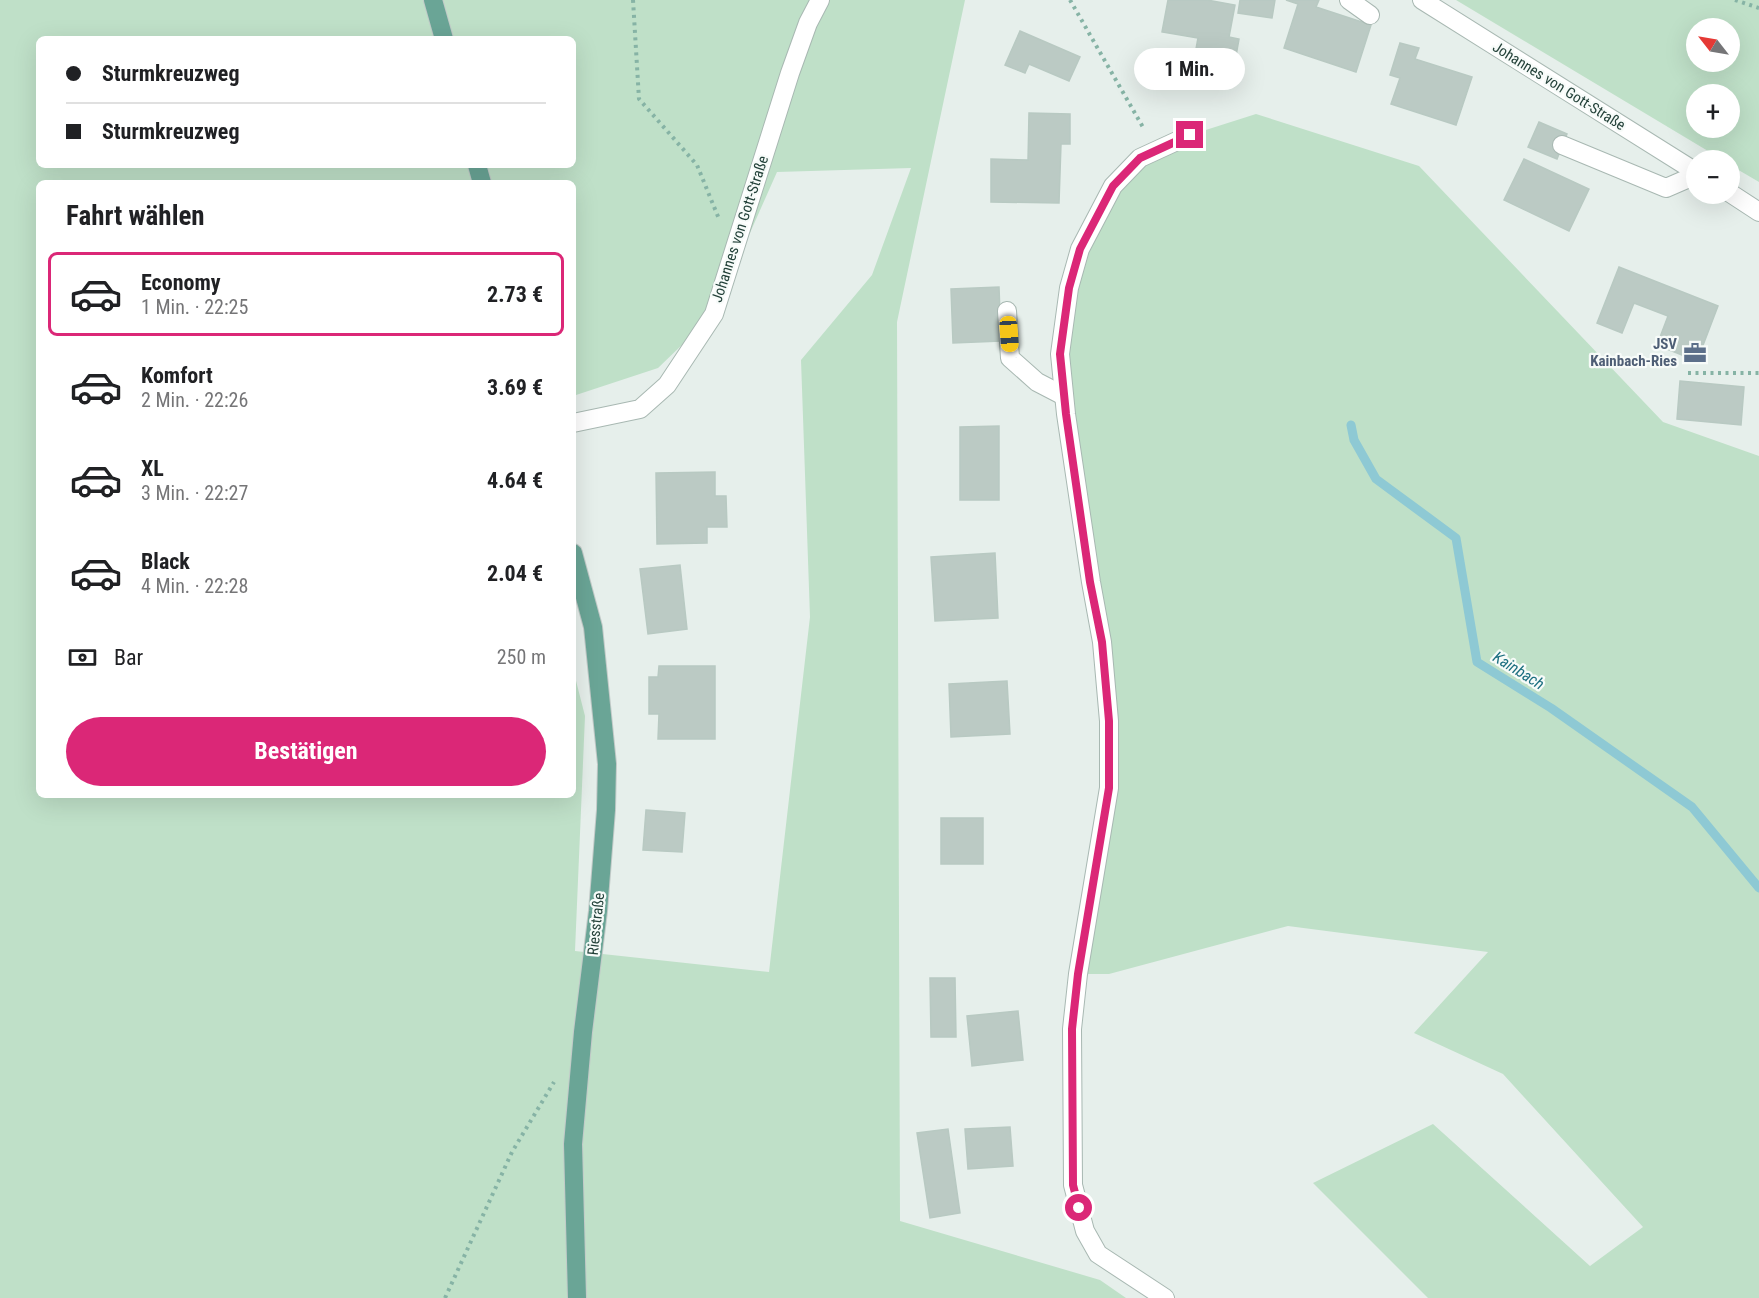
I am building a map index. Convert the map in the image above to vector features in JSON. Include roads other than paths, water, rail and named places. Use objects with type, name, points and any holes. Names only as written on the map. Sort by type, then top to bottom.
[{"type":"main road","points":[[433,0],[443,36]]},
{"type":"main road","name":"Riesstraße","points":[[576,564],[593,627],[607,764],[606,810],[598,911],[583,1032],[573,1144],[577,1298]]},
{"type":"street","name":"Johannes von Gott-Straße","points":[[576,422],[640,409],[667,385],[714,314],[790,73],[808,23],[820,0]]},
{"type":"street","points":[[1349,0],[1370,15]]},
{"type":"street","name":"Johannes von Gott-Straße","points":[[1422,0],[1686,168]]},
{"type":"street","points":[[1165,1298],[1098,1254],[1085,1231],[1073,1185],[1072,1029],[1079,963],[1109,788],[1109,721],[1102,642],[1090,582],[1060,354],[1069,288],[1080,249],[1113,186],[1140,158],[1190,135]]},
{"type":"street","points":[[1562,145],[1666,188],[1686,179]]},
{"type":"street","points":[[1740,201],[1759,213]]},
{"type":"street","points":[[1007,311],[1010,358],[1037,382],[1064,396]]},
{"type":"waterway","name":"Kainbach","points":[[1351,425],[1354,440],[1376,479],[1456,538],[1477,662],[1551,708],[1692,807],[1759,888]]},
{"type":"place","name":"JSV Kainbach-Ries","points":[[1695,353]]}]
